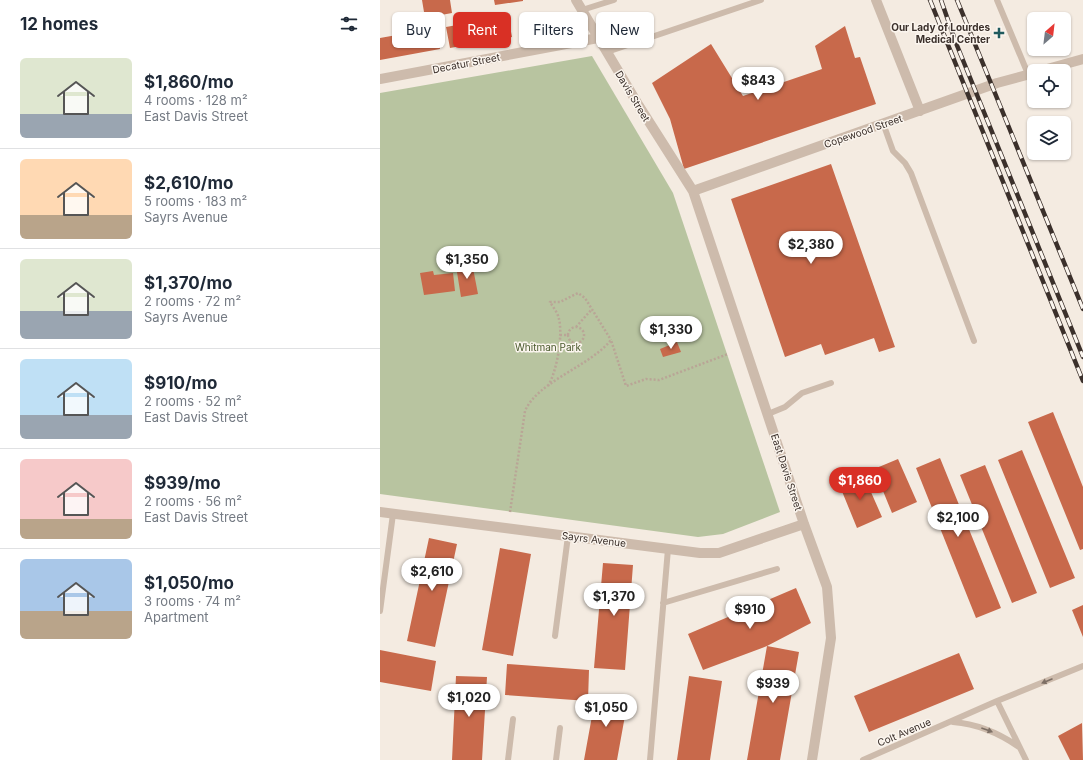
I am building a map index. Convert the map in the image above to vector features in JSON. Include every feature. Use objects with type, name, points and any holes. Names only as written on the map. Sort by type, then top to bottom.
[{"type":"street","name":"Davis Street","points":[[576,0],[596,34]]},
{"type":"street","points":[[876,0],[920,111]]},
{"type":"street","name":"Decatur Street","points":[[380,79],[596,38]]},
{"type":"street","name":"Davis Street","points":[[604,48],[693,191]]},
{"type":"street","points":[[1065,64],[1083,59]]},
{"type":"street","name":"Copewood Street","points":[[693,191],[997,83],[1027,74]]},
{"type":"street","name":"East Davis Street","points":[[693,191],[804,524],[827,587],[831,638],[812,760]]},
{"type":"street","name":"Sayrs Avenue","points":[[380,512],[700,553],[719,553],[804,524]]},
{"type":"lane","points":[[582,10],[614,0]]},
{"type":"lane","points":[[607,52],[761,0]]},
{"type":"lane","points":[[997,0],[1027,64]]},
{"type":"lane","points":[[883,123],[893,151],[905,162],[911,173],[974,341]]},
{"type":"lane","points":[[768,414],[786,407],[802,393],[831,383]]},
{"type":"lane","points":[[380,611],[393,514]]},
{"type":"lane","points":[[555,636],[568,536]]},
{"type":"lane","points":[[650,760],[668,549]]},
{"type":"lane","points":[[663,603],[777,569]]},
{"type":"lane","name":"Colt Avenue","points":[[863,760],[997,701],[1083,666]]},
{"type":"lane","points":[[997,701],[1026,760]]},
{"type":"lane","points":[[508,760],[513,719]]},
{"type":"lane","points":[[952,722],[969,724],[991,730],[1004,736],[1019,747]]},
{"type":"lane","points":[[556,760],[560,728]]},
{"type":"path","points":[[548,386],[552,378],[560,335],[558,315],[550,302],[560,302],[578,293],[585,298],[611,340],[626,386],[646,379],[659,380],[728,354]]},
{"type":"path","points":[[568,335],[571,329],[576,327],[592,309]]},
{"type":"path","points":[[568,335],[573,343],[578,343],[583,340],[584,333],[581,328],[576,327]]},
{"type":"path","points":[[560,335],[568,335]]},
{"type":"path","points":[[510,512],[525,412],[531,399],[601,351],[611,340]]},
{"type":"green space","name":"Whitman Park","points":[[592,56],[673,193],[780,512],[723,534],[698,537],[380,494],[380,93]]},
{"type":"building","points":[[422,0],[450,0],[452,13],[445,14],[445,12],[424,12]]},
{"type":"building","points":[[494,0],[523,0],[523,1],[495,5]]},
{"type":"building","points":[[453,26],[453,47],[450,48],[446,27]]},
{"type":"building","points":[[845,26],[855,58],[860,57],[876,104],[684,169],[670,119],[652,83],[711,44],[743,96],[822,69],[815,46]]},
{"type":"building","points":[[392,36],[392,48],[440,49],[380,60],[380,38]]},
{"type":"building","points":[[831,164],[895,347],[879,352],[874,338],[825,355],[821,344],[785,357],[731,199]]},
{"type":"building","points":[[472,263],[478,294],[461,297],[456,266]]},
{"type":"building","points":[[433,271],[434,275],[453,273],[455,291],[424,295],[420,273]]},
{"type":"building","points":[[677,342],[681,352],[663,357],[660,349]]},
{"type":"building","points":[[1053,412],[1083,487],[1083,549],[1080,550],[1028,422]]},
{"type":"building","points":[[1022,450],[1075,578],[1050,588],[998,460]]},
{"type":"building","points":[[940,458],[1001,608],[976,618],[916,468]]},
{"type":"building","points":[[898,459],[917,502],[892,513],[874,469]]},
{"type":"building","points":[[985,465],[1037,593],[1012,603],[960,475]]},
{"type":"building","points":[[863,474],[882,517],[857,528],[839,484]]},
{"type":"building","points":[[429,538],[457,544],[435,647],[407,641]]},
{"type":"building","points":[[500,548],[531,554],[513,656],[482,650]]},
{"type":"building","points":[[603,563],[633,565],[625,670],[594,668]]},
{"type":"building","points":[[796,588],[811,623],[767,646],[703,670],[688,634]]},
{"type":"building","points":[[1083,605],[1083,637],[1072,610]]},
{"type":"building","points":[[767,646],[799,652],[780,760],[747,760]]},
{"type":"building","points":[[380,650],[436,661],[431,691],[380,682]]},
{"type":"building","points":[[959,653],[974,689],[869,732],[854,696]]},
{"type":"building","points":[[507,664],[589,670],[588,701],[505,695]]},
{"type":"building","points":[[456,676],[487,677],[482,760],[452,760]]},
{"type":"building","points":[[689,676],[722,681],[710,760],[677,760]]},
{"type":"building","points":[[596,694],[628,699],[617,760],[584,760]]},
{"type":"building","points":[[1082,723],[1083,760],[1070,760],[1058,736]]},
{"type":"railway","points":[[930,0],[1083,381]]},
{"type":"railway","points":[[941,0],[956,43],[1083,357]]},
{"type":"railway","points":[[957,0],[1083,309]]},
{"type":"place","name":"Our Lady of Lourdes Medical Center","points":[[999,33]]}]
